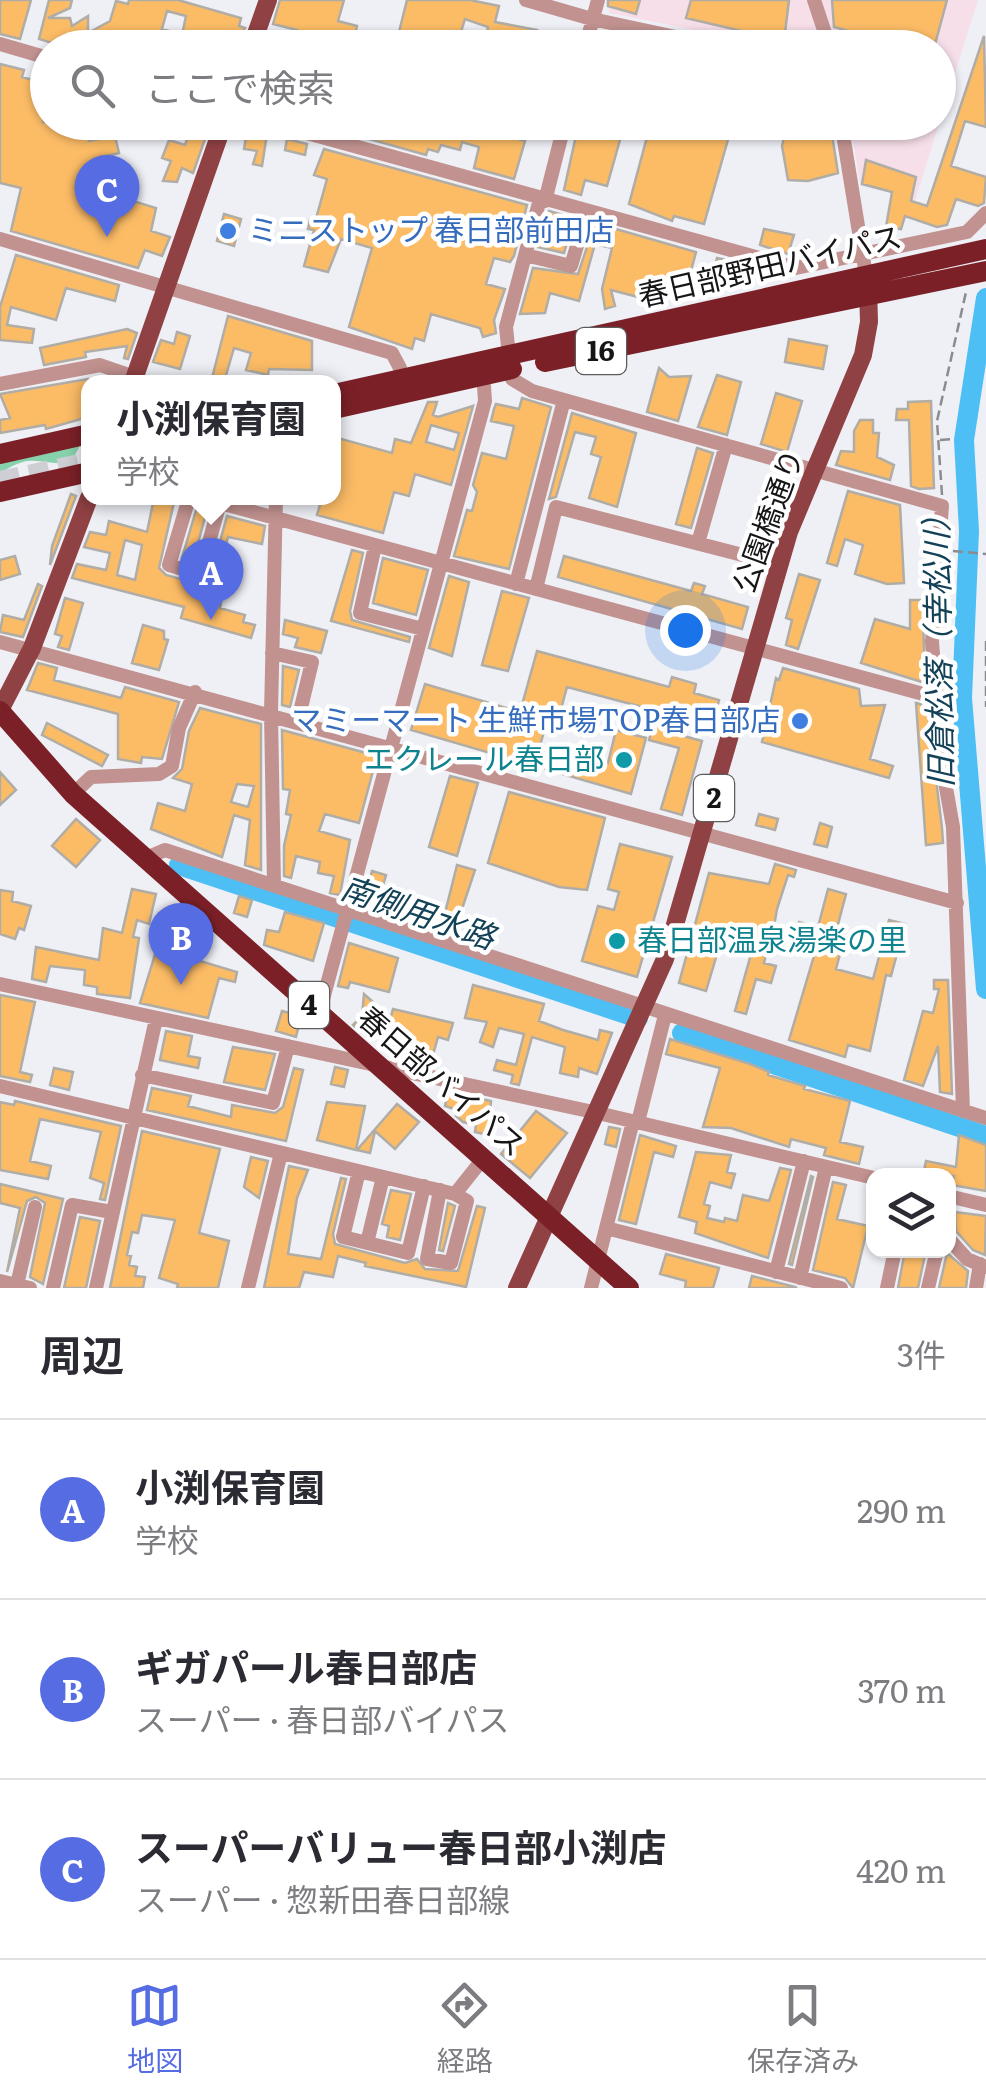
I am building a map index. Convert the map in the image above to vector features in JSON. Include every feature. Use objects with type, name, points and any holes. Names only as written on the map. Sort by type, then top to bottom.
[{"type":"highway","name":"春日部野田バイパス","points":[[341,392],[986,249]]},
{"type":"highway","name":"春日部野田バイパス","points":[[341,407],[644,342],[866,275],[962,276],[986,271]]},
{"type":"highway","name":"16","points":[[341,420],[644,342]]},
{"type":"highway","name":"16","points":[[341,380],[400,368],[503,357]]},
{"type":"highway","points":[[0,454],[81,436]]},
{"type":"highway","points":[[0,492],[81,474]]},
{"type":"highway","name":"春日部バイパス","points":[[0,711],[46,773],[482,1160],[551,1215],[629,1288]]},
{"type":"main road","points":[[257,30],[268,0]]},
{"type":"main road","points":[[136,375],[218,140]]},
{"type":"main road","name":"公園橋通り","points":[[518,1288],[646,1009],[706,832],[778,564],[863,356],[866,275]]},
{"type":"main road","points":[[0,711],[32,648],[86,505]]},
{"type":"street","points":[[526,0],[592,20],[671,30]]},
{"type":"street","points":[[590,30],[598,0]]},
{"type":"street","points":[[814,0],[824,30]]},
{"type":"street","points":[[0,44],[30,53]]},
{"type":"street","points":[[331,140],[796,268],[866,275],[967,232],[986,213]]},
{"type":"street","points":[[503,357],[506,327],[560,140]]},
{"type":"street","points":[[844,140],[866,275]]},
{"type":"street","points":[[525,255],[571,266],[587,212]]},
{"type":"street","points":[[0,239],[392,353],[400,368]]},
{"type":"street","points":[[0,384],[100,365],[123,375]]},
{"type":"street","points":[[144,859],[166,850],[274,885],[347,917],[974,1114],[932,642],[942,506],[532,391],[512,379]]},
{"type":"street","points":[[318,1014],[442,564],[485,401],[484,386]]},
{"type":"street","points":[[516,584],[564,400]]},
{"type":"street","points":[[698,544],[726,444]]},
{"type":"street","points":[[187,505],[168,565],[200,574],[219,505]]},
{"type":"street","points":[[227,505],[938,698]]},
{"type":"street","points":[[274,885],[271,713],[276,505]]},
{"type":"street","points":[[536,589],[556,507],[778,564]]},
{"type":"street","points":[[376,546],[360,612],[423,629]]},
{"type":"street","points":[[0,642],[196,692],[957,903]]},
{"type":"street","points":[[272,652],[312,662],[298,720]]},
{"type":"street","points":[[72,794],[91,778],[159,774],[172,766],[180,728],[196,692]]},
{"type":"street","points":[[0,984],[598,1113],[866,1176]]},
{"type":"street","points":[[592,1288],[665,1015]]},
{"type":"street","points":[[96,1288],[156,1019]]},
{"type":"street","points":[[142,1074],[273,1102],[288,1046]]},
{"type":"street","points":[[0,1086],[448,1192],[482,1160]]},
{"type":"street","points":[[248,1288],[280,1153]]},
{"type":"street","points":[[776,1272],[804,1162]]},
{"type":"street","points":[[800,1278],[826,1167]]},
{"type":"street","points":[[359,1171],[343,1237],[367,1243],[408,1252],[424,1186]]},
{"type":"street","points":[[367,1243],[383,1177]]},
{"type":"street","points":[[956,1199],[986,1205]]},
{"type":"street","points":[[53,1288],[72,1204],[112,1212]]},
{"type":"street","points":[[12,1285],[36,1207]]},
{"type":"street","points":[[606,1228],[841,1288]]},
{"type":"street","points":[[956,1249],[983,1265],[976,1288]]},
{"type":"street","points":[[887,1288],[893,1258]]},
{"type":"street","points":[[928,1288],[935,1258]]},
{"type":"path","points":[[942,506],[937,421],[955,324],[966,292],[962,276]]},
{"type":"path","points":[[938,440],[953,440]]},
{"type":"path","points":[[951,551],[986,554]]},
{"type":"path","points":[[986,642],[986,707]]},
{"type":"shaded area","points":[[609,0],[809,0],[818,30],[695,30],[609,13]]},
{"type":"shaded area","points":[[821,0],[978,0],[956,70],[956,30],[830,30]]},
{"type":"shaded area","points":[[853,140],[934,140],[915,201],[860,183]]},
{"type":"green space","points":[[80,445],[75,455],[63,463],[23,462],[0,473],[0,460]]},
{"type":"building","points":[[0,0],[31,0],[20,39],[0,34]]},
{"type":"building","points":[[49,0],[72,0],[70,8],[48,18],[70,18],[72,26],[88,16],[88,30],[41,30]]},
{"type":"building","points":[[129,0],[178,0],[241,18],[239,26],[245,28],[183,30],[186,16],[167,11],[162,29],[165,30],[94,30],[110,21],[116,1],[128,4]]},
{"type":"building","points":[[280,0],[344,0],[338,21],[357,26],[356,30],[297,30],[273,24]]},
{"type":"building","points":[[407,0],[470,0],[499,6],[495,22],[537,30],[487,30],[465,19],[462,30],[400,30]]},
{"type":"building","points":[[608,0],[640,0],[636,14],[608,6]]},
{"type":"building","points":[[691,0],[789,0],[785,30],[737,30],[686,18]]},
{"type":"building","points":[[832,0],[947,0],[939,30],[834,27]]},
{"type":"building","points":[[984,36],[986,127],[965,121],[951,166],[986,177],[984,203],[978,206],[956,199],[947,225],[937,227],[905,216],[901,229],[886,227],[892,192],[862,184],[866,160],[916,177],[911,201],[927,206],[949,140],[956,140],[956,120]]},
{"type":"building","points":[[0,64],[24,70],[22,77],[30,79],[30,140],[116,140],[119,153],[102,157],[105,168],[81,175],[136,190],[133,201],[156,208],[151,231],[170,237],[162,256],[145,250],[138,268],[11,231],[21,188],[0,183]]},
{"type":"building","points":[[169,140],[185,145],[187,140],[205,140],[193,173],[182,168],[177,182],[163,181],[171,161],[162,158]]},
{"type":"building","points":[[246,140],[266,140],[262,166],[253,164],[257,151],[244,149]]},
{"type":"building","points":[[287,140],[307,144],[305,155],[285,150]]},
{"type":"building","points":[[373,140],[525,141],[514,179],[474,168],[479,147],[462,142],[460,150],[441,145],[438,152],[428,149],[426,155]]},
{"type":"building","points":[[575,140],[620,140],[607,186],[585,180],[581,195],[564,190]]},
{"type":"building","points":[[646,140],[728,140],[704,224],[674,216],[672,221],[629,204]]},
{"type":"building","points":[[783,140],[833,140],[838,173],[808,181],[788,180]]},
{"type":"building","points":[[324,149],[527,205],[514,256],[510,262],[494,258],[486,284],[505,289],[494,320],[496,333],[483,337],[480,328],[431,314],[424,341],[415,338],[412,349],[349,327],[372,248],[341,239],[328,272],[304,266],[314,230],[308,229],[310,220],[315,222],[327,179],[314,175]]},
{"type":"building","points":[[549,211],[574,218],[564,253],[538,247]]},
{"type":"building","points":[[224,214],[241,219],[234,246],[217,241]]},
{"type":"building","points":[[595,223],[696,252],[690,275],[681,272],[676,290],[651,286],[642,298],[611,290],[615,306],[605,309],[602,289],[612,248],[595,244],[579,301],[550,293],[545,313],[520,314],[533,268],[578,274]]},
{"type":"building","points":[[764,229],[794,235],[788,254],[760,245]]},
{"type":"building","points":[[16,255],[119,285],[115,301],[66,288],[56,320],[11,307],[7,325],[34,329],[32,343],[0,340],[0,307]]},
{"type":"building","points":[[717,258],[735,262],[730,279],[713,274]]},
{"type":"building","points":[[228,316],[312,341],[312,370],[269,369],[268,375],[246,370],[251,353],[234,348],[226,375],[213,375]]},
{"type":"building","points":[[127,329],[137,333],[128,359],[124,358],[127,346],[85,352],[86,357],[44,365],[40,348]]},
{"type":"building","points":[[177,332],[190,336],[180,369],[153,362],[161,340],[174,344]]},
{"type":"building","points":[[789,339],[827,346],[823,369],[785,362]]},
{"type":"building","points":[[659,368],[669,377],[691,376],[678,421],[647,412]]},
{"type":"building","points":[[717,375],[741,382],[727,435],[698,427]]},
{"type":"building","points":[[81,380],[81,419],[46,429],[45,425],[0,433],[0,420],[10,418],[0,394]]},
{"type":"building","points":[[776,393],[802,401],[787,452],[761,444]]},
{"type":"building","points":[[522,398],[551,407],[509,569],[454,556],[467,510],[472,511],[477,492],[473,485],[482,453],[506,459],[514,426],[491,421],[496,404],[519,409]]},
{"type":"building","points":[[931,401],[934,488],[919,489],[911,486],[909,420],[896,420],[897,409],[908,409],[908,402]]},
{"type":"building","points":[[428,402],[437,402],[433,415],[438,417],[473,406],[451,485],[415,474],[409,496],[394,492],[383,533],[317,515],[320,505],[341,505],[341,439],[392,453],[395,439],[411,443]],"holes":[[[431,425],[459,433],[454,450],[426,442]]]},
{"type":"building","points":[[572,413],[636,433],[617,507],[589,498],[601,457],[591,454],[596,437],[575,432],[556,497],[549,499]]},
{"type":"building","points":[[860,420],[873,420],[873,433],[879,433],[877,457],[894,465],[890,480],[836,465],[841,451],[854,452],[854,431]]},
{"type":"building","points":[[697,448],[713,453],[691,528],[676,524]]},
{"type":"building","points":[[848,491],[900,505],[904,583],[887,584],[855,574],[863,545],[845,539],[837,566],[827,563]]},
{"type":"building","points":[[71,494],[76,496],[50,565],[52,546]]},
{"type":"building","points":[[153,505],[173,505],[159,568],[166,575],[197,584],[210,578],[227,516],[265,526],[262,544],[228,537],[211,600],[221,602],[220,608],[245,615],[243,622],[255,625],[251,638],[181,618],[184,607],[72,578],[77,564],[106,570],[110,553],[84,547],[90,532],[106,535],[109,521],[147,532]],"holes":[[[125,540],[142,545],[135,580],[117,575]]]},
{"type":"building","points":[[197,507],[207,510],[193,561],[182,558]]},
{"type":"building","points":[[352,550],[363,553],[350,611],[352,620],[410,637],[409,642],[331,621]]},
{"type":"building","points":[[15,556],[20,574],[0,580],[0,560]]},
{"type":"building","points":[[564,556],[691,591],[694,583],[705,586],[702,594],[748,607],[742,629],[558,577]]},
{"type":"building","points":[[383,558],[428,570],[416,615],[373,603]]},
{"type":"building","points":[[799,574],[820,580],[798,649],[786,645],[792,620],[786,618]]},
{"type":"building","points":[[449,576],[469,582],[452,656],[429,648]]},
{"type":"building","points":[[38,584],[42,586],[23,637],[0,632],[3,615],[24,620]]},
{"type":"building","points":[[502,591],[529,598],[508,671],[482,665]]},
{"type":"building","points":[[65,598],[83,603],[69,650],[58,647],[62,636],[55,634]]},
{"type":"building","points":[[910,600],[920,600],[923,616],[925,683],[861,663],[875,619],[910,629]]},
{"type":"building","points":[[285,620],[327,631],[321,653],[295,647],[298,638],[283,634]]},
{"type":"building","points":[[143,625],[164,631],[164,639],[168,640],[159,670],[132,663]]},
{"type":"building","points":[[537,651],[669,687],[672,677],[696,684],[694,693],[719,700],[712,726],[684,719],[680,735],[702,741],[682,815],[661,809],[679,748],[649,740],[657,711],[567,687],[558,720],[548,718],[539,749],[575,758],[608,763],[616,730],[646,738],[631,794],[411,730],[425,684],[520,712]]},
{"type":"building","points":[[38,663],[57,668],[54,680],[121,698],[125,687],[179,702],[162,759],[142,757],[141,763],[118,759],[118,714],[27,690]]},
{"type":"building","points":[[283,666],[299,670],[290,707],[282,705]]},
{"type":"building","points":[[783,668],[859,689],[861,706],[885,705],[870,759],[893,766],[889,778],[762,742],[776,678],[779,680]]},
{"type":"building","points":[[916,703],[927,706],[943,843],[926,845]]},
{"type":"building","points":[[200,708],[261,724],[261,870],[245,865],[250,820],[234,815],[222,857],[151,829],[158,803],[185,811],[192,784],[173,778],[182,769],[189,731]],"holes":[[[237,784],[254,786],[248,807],[231,802]]]},
{"type":"building","points":[[47,723],[108,755],[102,766],[42,735]]},
{"type":"building","points":[[282,730],[377,756],[359,823],[325,814],[319,831],[350,840],[340,895],[330,893],[334,876],[318,873],[320,862],[296,856],[291,878],[284,876],[284,846],[291,815],[286,814],[290,790],[283,789]]},
{"type":"building","points":[[0,772],[16,790],[0,805]]},
{"type":"building","points":[[450,776],[478,783],[457,856],[429,847]]},
{"type":"building","points":[[509,792],[605,818],[587,890],[559,887],[488,863]]},
{"type":"building","points":[[759,814],[778,819],[775,830],[756,825]]},
{"type":"building","points":[[76,819],[100,840],[76,867],[52,846]]},
{"type":"building","points":[[820,823],[832,827],[827,847],[814,844]]},
{"type":"building","points":[[620,844],[672,857],[637,977],[582,961],[598,906],[614,910],[619,892],[608,889]]},
{"type":"building","points":[[775,864],[796,870],[794,877],[788,875],[777,909],[773,932],[780,933],[778,944],[769,942],[764,963],[776,966],[771,983],[756,979],[746,1014],[735,1011],[755,940],[724,931],[706,991],[679,983],[709,873],[769,884]]},
{"type":"building","points":[[457,865],[475,870],[454,933],[441,929]]},
{"type":"building","points":[[372,871],[386,875],[382,889],[368,885]]},
{"type":"building","points":[[132,889],[156,894],[149,924],[137,920],[133,937],[139,938],[130,998],[97,994],[97,987],[84,985],[85,970],[50,966],[46,982],[32,979],[36,947],[99,960],[103,928],[122,933]]},
{"type":"building","points":[[828,889],[846,894],[836,932],[845,935],[836,969],[873,979],[889,920],[905,924],[891,976],[886,975],[870,1051],[848,1045],[845,1057],[789,1040],[816,949],[793,943],[799,922],[818,927]]},
{"type":"building","points":[[0,890],[13,892],[12,901],[31,906],[24,930],[19,928],[15,939],[0,934]]},
{"type":"building","points":[[239,896],[252,900],[247,917],[234,913]]},
{"type":"building","points":[[285,912],[324,923],[313,961],[264,945],[267,930],[279,932]]},
{"type":"building","points":[[349,943],[398,958],[389,992],[350,982],[348,988],[338,986]]},
{"type":"building","points":[[157,948],[237,972],[235,982],[219,978],[208,1018],[140,1003]]},
{"type":"building","points":[[934,980],[948,980],[952,1094],[940,1092],[938,1046],[923,1086],[904,1080],[923,1011],[933,1013],[939,989],[934,989]]},
{"type":"building","points":[[473,985],[544,1004],[539,1021],[563,1030],[598,1040],[600,1030],[612,1033],[597,1074],[579,1068],[578,1077],[560,1073],[565,1047],[532,1037],[519,1085],[511,1083],[513,1075],[494,1070],[497,1060],[516,1065],[524,1034],[499,1028],[493,1047],[480,1042],[487,1022],[465,1018]]},
{"type":"building","points":[[364,994],[383,1011],[363,1033],[353,1025],[362,1016]]},
{"type":"building","points":[[0,995],[35,1002],[20,1072],[32,1075],[30,1082],[0,1076]]},
{"type":"building","points":[[393,1009],[453,1023],[448,1040],[438,1037],[433,1055],[384,1042]]},
{"type":"building","points":[[282,1011],[301,1016],[296,1037],[276,1031]]},
{"type":"building","points":[[166,1031],[192,1036],[188,1056],[200,1058],[198,1068],[160,1060]]},
{"type":"building","points":[[670,1039],[750,1064],[769,1072],[768,1075],[805,1086],[804,1089],[850,1101],[840,1142],[863,1147],[859,1164],[824,1155],[826,1148],[791,1139],[789,1147],[731,1128],[703,1127],[720,1068],[666,1054]]},
{"type":"building","points":[[233,1047],[275,1054],[265,1090],[224,1082]]},
{"type":"building","points":[[335,1067],[348,1070],[344,1087],[331,1084]]},
{"type":"building","points":[[54,1068],[73,1072],[69,1090],[50,1085]]},
{"type":"building","points":[[294,1068],[303,1070],[286,1141],[147,1110],[152,1088],[191,1096],[188,1106],[231,1117],[232,1105],[275,1113],[283,1107]]},
{"type":"building","points":[[448,1092],[491,1101],[488,1135],[475,1132],[476,1125],[463,1122],[456,1116],[457,1110],[445,1106]]},
{"type":"building","points":[[15,1101],[121,1126],[105,1200],[100,1199],[104,1183],[90,1178],[101,1132],[40,1119],[30,1161],[51,1166],[48,1179],[0,1170],[0,1102],[14,1105]]},
{"type":"building","points":[[327,1102],[365,1106],[356,1150],[317,1140]]},
{"type":"building","points":[[397,1104],[419,1122],[395,1149],[375,1131],[370,1153],[357,1150]]},
{"type":"building","points":[[536,1111],[567,1133],[530,1178],[501,1154]]},
{"type":"building","points":[[609,1127],[620,1129],[616,1147],[605,1144]]},
{"type":"building","points":[[142,1131],[220,1149],[199,1233],[229,1241],[218,1288],[177,1288],[178,1284],[159,1278],[175,1220],[142,1215],[138,1233],[132,1232],[127,1255],[131,1256],[129,1265],[137,1267],[135,1276],[145,1277],[143,1288],[110,1288]]},
{"type":"building","points":[[640,1135],[676,1146],[673,1157],[654,1152],[636,1224],[619,1220]]},
{"type":"building","points":[[959,1135],[986,1145],[986,1191],[956,1186],[956,1168],[925,1168],[926,1161],[956,1167]]},
{"type":"building","points":[[696,1152],[731,1155],[727,1172],[735,1174],[731,1188],[710,1182],[704,1204],[710,1206],[707,1218],[724,1222],[725,1218],[737,1221],[743,1195],[769,1201],[780,1168],[791,1170],[768,1258],[695,1233],[697,1222],[679,1217]]},
{"type":"building","points":[[251,1157],[268,1161],[259,1198],[244,1187]]},
{"type":"building","points":[[289,1166],[308,1170],[297,1198],[288,1254],[321,1259],[341,1178],[346,1179],[333,1234],[335,1244],[405,1263],[417,1259],[425,1269],[458,1271],[477,1206],[485,1208],[466,1287],[365,1266],[366,1263],[338,1256],[333,1277],[304,1272],[299,1288],[264,1288]]},
{"type":"building","points":[[813,1177],[792,1265],[789,1264]]},
{"type":"building","points":[[833,1182],[846,1185],[837,1219],[866,1226],[853,1288],[845,1278],[813,1270]]},
{"type":"building","points":[[0,1184],[63,1199],[43,1284],[30,1277],[45,1203],[36,1197],[27,1201],[7,1272],[20,1208],[0,1203]]},
{"type":"building","points":[[391,1190],[411,1194],[400,1240],[387,1237],[389,1226],[382,1224]]},
{"type":"building","points":[[448,1203],[455,1206],[443,1251],[439,1250]]},
{"type":"building","points":[[956,1212],[986,1216],[985,1255],[973,1250],[956,1231]]},
{"type":"building","points":[[80,1217],[100,1221],[86,1288],[64,1288]]},
{"type":"building","points":[[666,1254],[719,1268],[713,1288],[685,1288],[686,1281],[660,1274]]},
{"type":"building","points":[[904,1258],[924,1258],[918,1288],[898,1288]]},
{"type":"building","points":[[946,1258],[953,1258],[968,1271],[966,1288],[939,1288]]},
{"type":"building","points":[[752,1276],[795,1287],[797,1288],[749,1288]]},
{"type":"waterway","name":"旧倉松落（幸松川）","points":[[986,298],[964,440],[969,531],[962,698],[986,989]]},
{"type":"waterway","name":"南側用水路","points":[[179,865],[638,1018]]},
{"type":"waterway","name":"南側用水路","points":[[682,1033],[986,1136]]},
{"type":"tunnel","points":[[0,481],[81,464]]},
{"type":"place","name":"ミニストップ 春日部前田店","points":[[228,231]]},
{"type":"place","name":"スーパーバリュー春日部小渕店","points":[[107,237]]},
{"type":"place","name":"小渕保育園","points":[[211,620]]},
{"type":"place","name":"マミーマート 生鮮市場TOP春日部店","points":[[800,721]]},
{"type":"place","name":"エクレール春日部","points":[[624,760]]},
{"type":"place","name":"春日部温泉湯楽の里","points":[[617,941]]},
{"type":"place","name":"ギガパール春日部店","points":[[181,985]]}]
